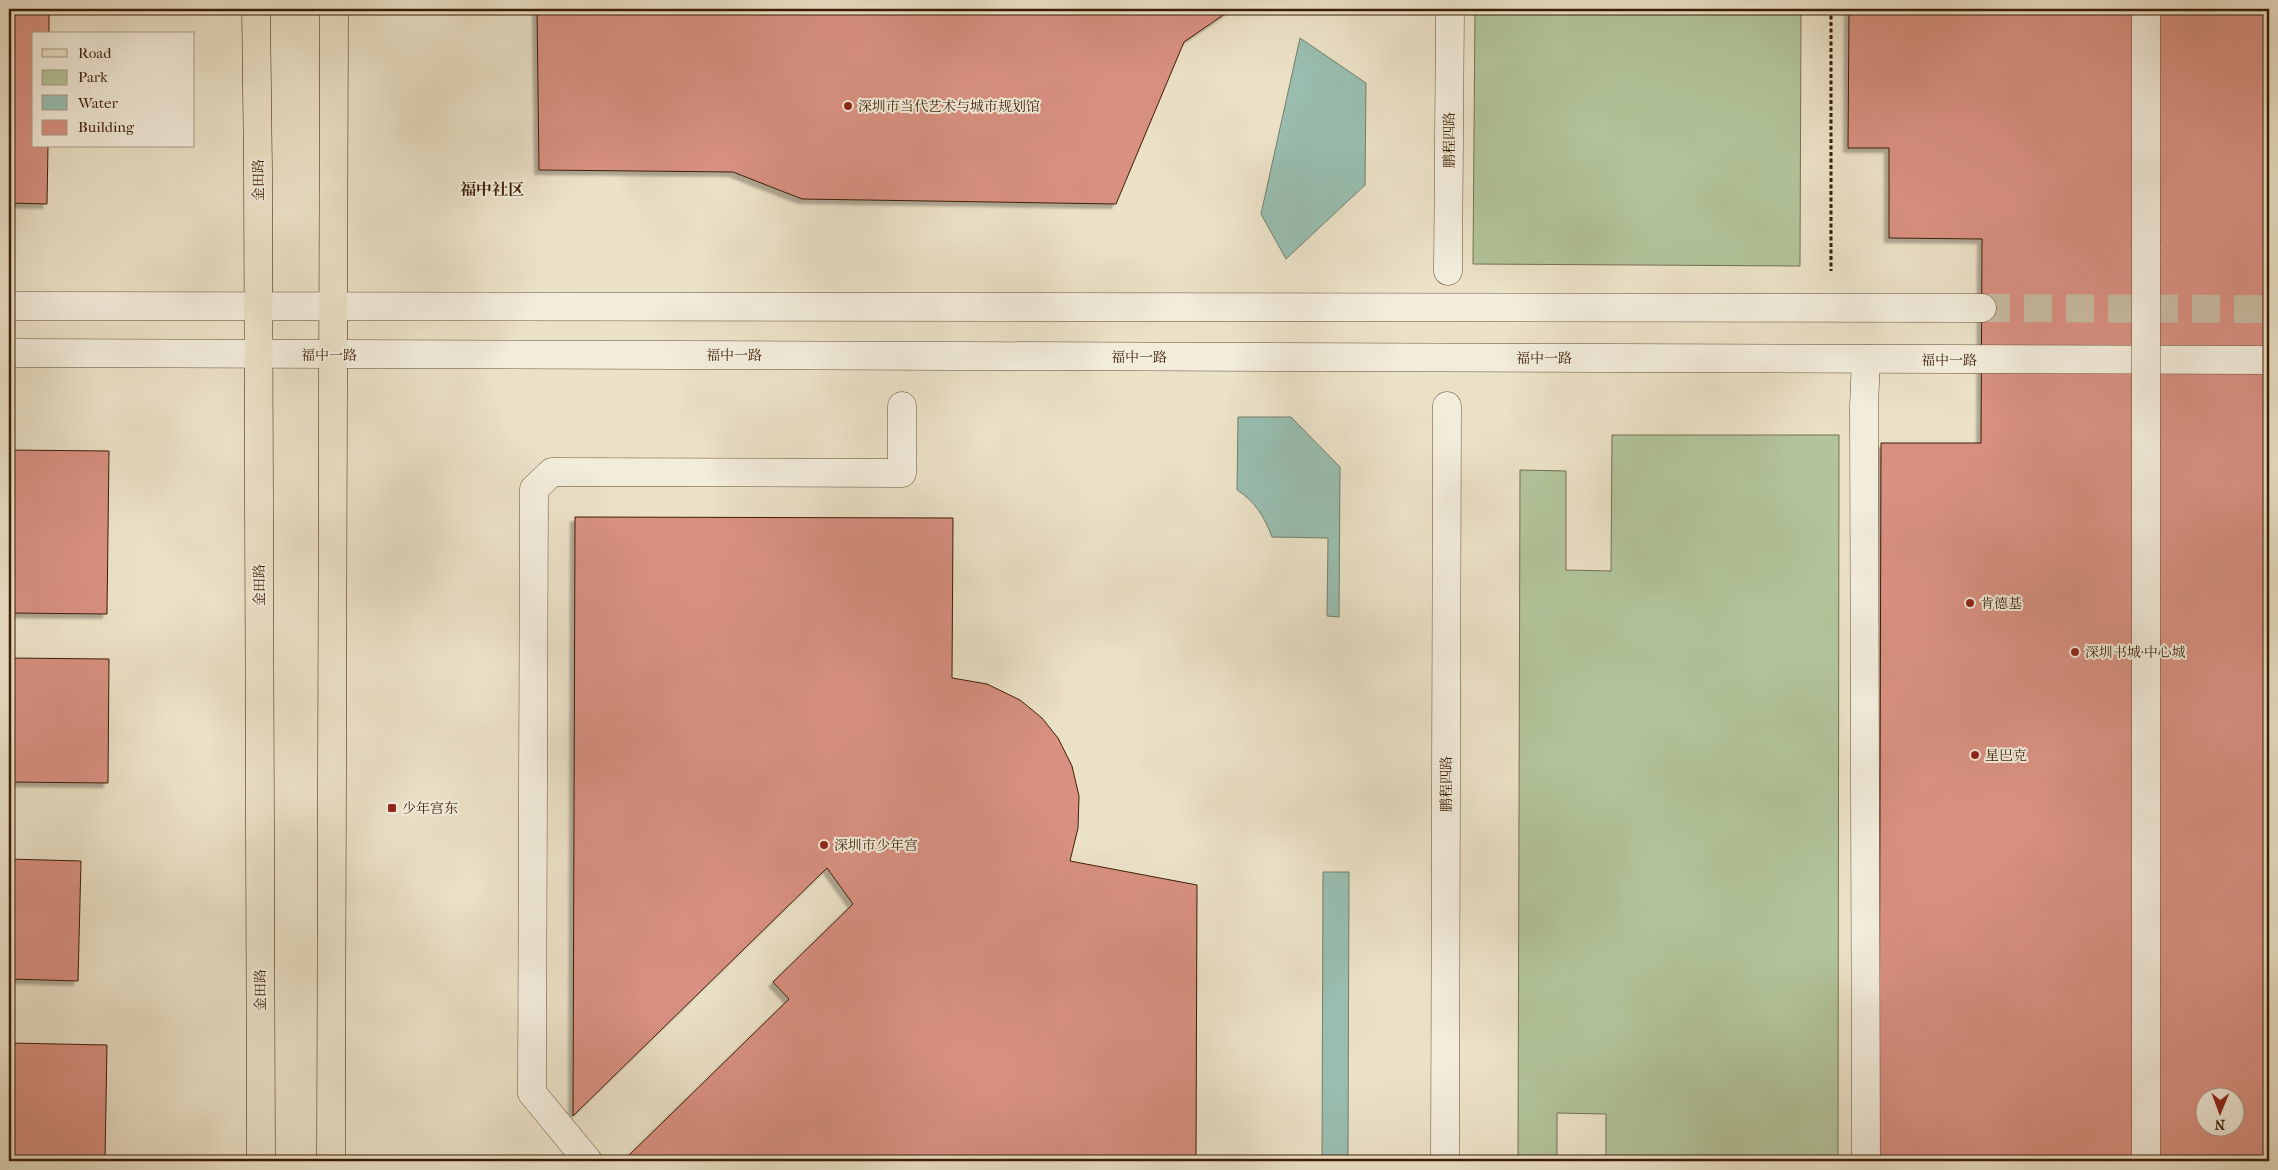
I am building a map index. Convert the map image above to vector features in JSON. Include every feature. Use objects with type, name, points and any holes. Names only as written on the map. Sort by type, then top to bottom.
[{"type":"main road","name":"金田路","points":[[256,9],[261,1161]]},
{"type":"main road","points":[[331,1161],[334,9]]},
{"type":"main road","points":[[331,1129],[340,1161]]},
{"type":"street","name":"鹏程四路","points":[[1448,271],[1450,9]]},
{"type":"street","points":[[2146,9],[2146,1161]]},
{"type":"street","points":[[9,306],[258,306],[334,308],[1982,308]]},
{"type":"street","name":"福中一路","points":[[9,353],[2269,360]]},
{"type":"street","points":[[1866,359],[1864,436],[1866,1161]]},
{"type":"street","points":[[588,1161],[532,1094],[534,489],[552,472],[902,473],[902,406]]},
{"type":"street","name":"鹏程四路","points":[[1445,1161],[1447,406]]},
{"type":"path","points":[[1831,9],[1832,271]]},
{"type":"green space","points":[[1475,9],[1801,9],[1800,266],[1473,264]]},
{"type":"green space","points":[[1612,435],[1839,435],[1838,1161],[1606,1161],[1606,1114],[1557,1113],[1557,1161],[1518,1161],[1520,470],[1566,471],[1566,570],[1611,571]]},
{"type":"water","points":[[1300,38],[1366,83],[1365,185],[1286,259],[1261,214]]},
{"type":"water","points":[[1238,417],[1291,417],[1340,467],[1339,617],[1327,616],[1328,538],[1272,537],[1259,510],[1237,490]]},
{"type":"water","points":[[1323,872],[1349,872],[1348,1161],[1322,1161]]},
{"type":"building","points":[[9,9],[49,9],[49,32],[32,32],[32,148],[48,148],[47,204],[9,203]]},
{"type":"building","name":"深圳市当代艺术与城市规划馆","points":[[537,9],[1232,9],[1184,42],[1116,204],[802,199],[733,172],[539,170]]},
{"type":"building","name":"深圳书城·中心城","points":[[1849,9],[2269,9],[2269,1161],[1879,1161],[1881,443],[1981,443],[1982,239],[1889,238],[1889,148],[1848,148]]},
{"type":"building","points":[[9,450],[109,451],[107,614],[9,613]]},
{"type":"building","name":"深圳市少年宫","points":[[575,517],[953,518],[952,678],[987,684],[1020,700],[1042,718],[1058,738],[1072,766],[1079,796],[1078,828],[1070,861],[1197,885],[1196,1161],[623,1161],[789,999],[773,982],[853,904],[827,868],[573,1116]]},
{"type":"building","points":[[9,658],[109,659],[108,783],[9,782]]},
{"type":"building","points":[[9,859],[81,861],[78,981],[9,979]]},
{"type":"building","points":[[9,1043],[107,1045],[105,1161],[9,1161]]},
{"type":"tunnel","points":[[1982,308],[2269,309]]},
{"type":"place","name":"深圳市当代艺术与城市规划馆","points":[[848,106]]},
{"type":"place","name":"肯德基","points":[[1970,603]]},
{"type":"place","name":"深圳书城·中心城","points":[[2075,652]]},
{"type":"place","name":"星巴克","points":[[1975,755]]},
{"type":"place","name":"少年宫东","points":[[392,808]]},
{"type":"place","name":"深圳市少年宫","points":[[824,845]]},
{"type":"district","name":"福中社区","points":[[492,189]]}]
